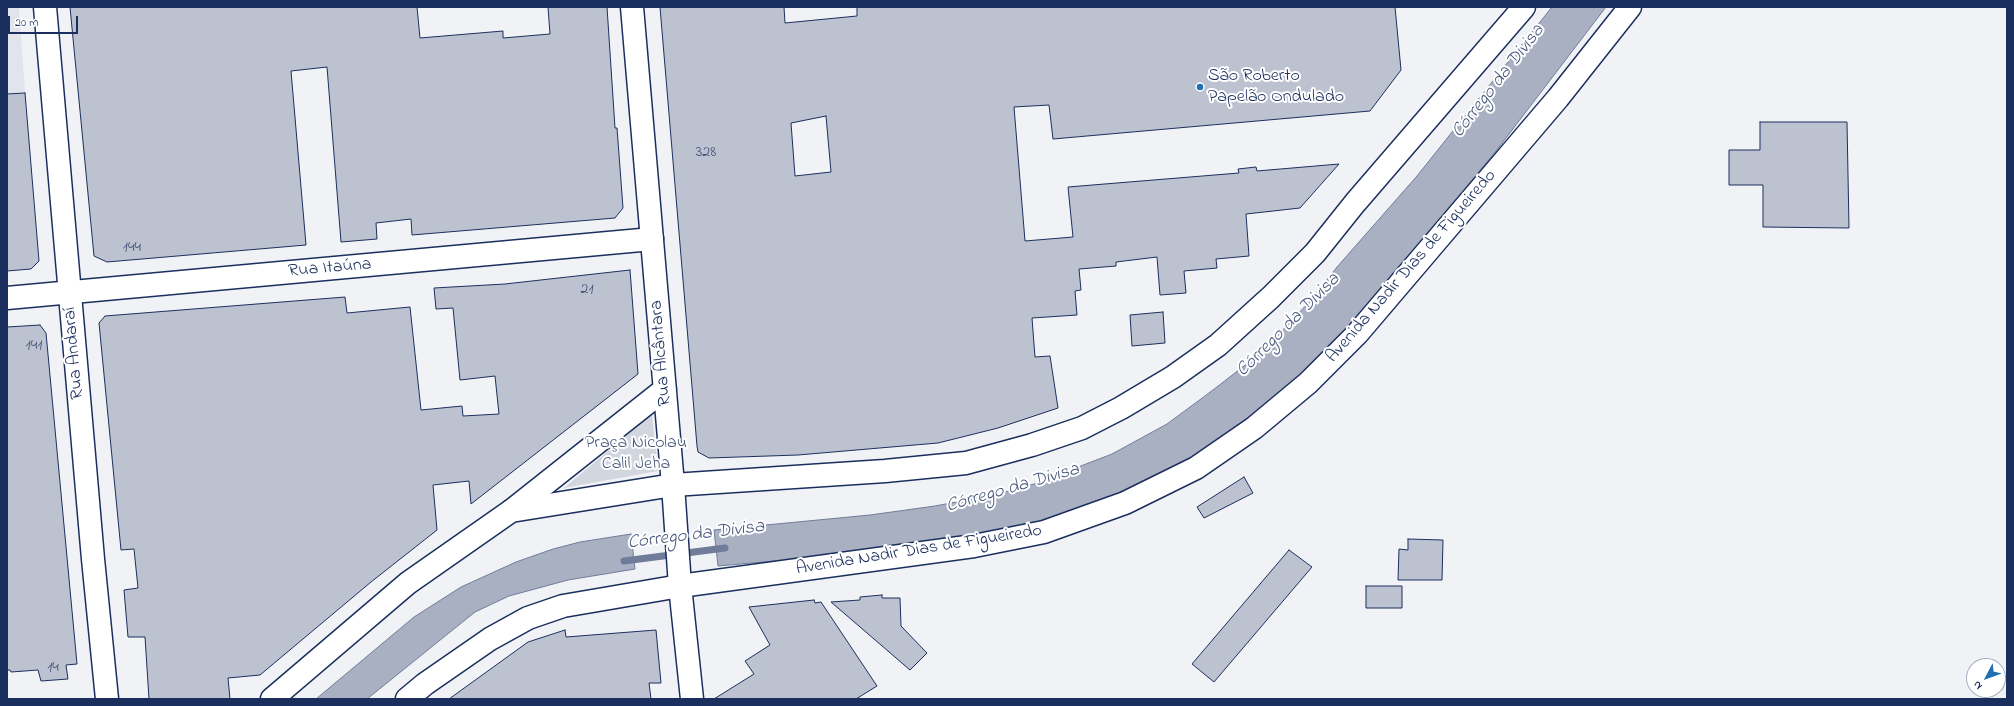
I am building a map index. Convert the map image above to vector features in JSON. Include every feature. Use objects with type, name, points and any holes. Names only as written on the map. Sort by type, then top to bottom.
[{"type":"main road","name":"Rua Andaraí","points":[[44,7],[93,559],[107,699]]},
{"type":"main road","name":"Rua Alcântara","points":[[632,7],[673,485],[678,564],[692,699]]},
{"type":"main road","points":[[511,511],[673,485],[885,471],[966,463],[1032,445],[1082,428],[1121,408],[1173,377],[1218,345],[1271,297],[1315,253],[1355,203],[1524,7]]},
{"type":"main road","name":"Avenida Nadir Dias de Figueiredo","points":[[407,699],[425,684],[490,639],[528,618],[562,606],[680,586],[974,546],[1044,532],[1125,503],[1196,468],[1266,418],[1308,383],[1357,334],[1558,98],[1630,7]]},
{"type":"main road","name":"Rua Itaúna","points":[[7,298],[652,239]]},
{"type":"main road","points":[[272,699],[408,583],[511,511],[664,389]]},
{"type":"shaded area","points":[[7,7],[19,7],[25,93],[7,94]]},
{"type":"green space","name":"Praça Nicolau Calil Jeha","points":[[652,414],[658,471],[564,488]]},
{"type":"water","points":[[1552,7],[1606,7],[1496,151],[1346,333],[1270,404],[1162,478],[1034,529],[921,548],[718,566],[714,530],[870,515],[935,506],[998,494],[1034,484],[1112,454],[1167,424],[1262,352],[1312,299],[1337,267],[1417,176]]},
{"type":"water","points":[[631,534],[635,569],[568,580],[509,596],[475,612],[367,699],[316,699],[414,617],[461,587],[516,562],[553,549],[580,542]]},
{"type":"building","points":[[70,7],[417,7],[420,38],[503,31],[503,38],[550,34],[548,7],[607,7],[615,128],[617,128],[623,208],[615,218],[412,235],[411,219],[376,223],[377,239],[341,242],[327,67],[291,71],[306,245],[107,262],[94,256]]},
{"type":"building","points":[[660,7],[784,7],[785,23],[857,16],[857,7],[1395,7],[1401,70],[1370,111],[1053,139],[1049,105],[1014,107],[1025,241],[1073,237],[1068,187],[1239,173],[1238,169],[1256,167],[1257,171],[1339,164],[1300,208],[1246,214],[1249,256],[1216,259],[1217,268],[1184,271],[1186,293],[1160,295],[1157,257],[1116,262],[1116,266],[1079,269],[1081,290],[1075,291],[1077,315],[1032,318],[1035,357],[1050,356],[1058,408],[998,428],[938,443],[798,455],[709,458],[698,452]],"holes":[[[826,116],[831,172],[795,176],[791,123]]]},
{"type":"building","points":[[25,93],[39,261],[31,269],[7,271],[7,94]]},
{"type":"building","points":[[1760,122],[1847,122],[1849,228],[1763,227],[1763,185],[1729,185],[1729,150],[1760,150]]},
{"type":"building","points":[[630,270],[638,374],[471,504],[469,481],[433,485],[437,530],[371,582],[260,675],[228,678],[230,699],[149,699],[145,637],[128,637],[124,590],[138,588],[134,549],[121,550],[99,323],[105,316],[345,297],[347,313],[410,307],[421,410],[462,406],[463,416],[499,414],[495,376],[460,380],[453,308],[436,309],[434,288],[505,284]]},
{"type":"building","points":[[1163,312],[1165,343],[1132,346],[1130,315]]},
{"type":"building","points":[[40,325],[46,333],[77,664],[66,665],[68,679],[41,681],[38,670],[11,672],[10,670],[7,670],[7,327]]},
{"type":"building","points":[[1244,477],[1253,493],[1204,518],[1197,507]]},
{"type":"building","points":[[1408,539],[1443,540],[1442,580],[1398,580],[1399,549],[1408,550]]},
{"type":"building","points":[[1289,550],[1312,567],[1214,682],[1192,664]]},
{"type":"building","points":[[1366,586],[1402,586],[1402,608],[1366,608]]},
{"type":"building","points":[[882,595],[882,598],[900,598],[901,626],[927,653],[910,670],[831,602],[860,600],[860,597]]},
{"type":"building","points":[[814,600],[815,603],[821,602],[877,686],[856,699],[714,699],[754,674],[745,661],[770,645],[749,607]]},
{"type":"building","points":[[565,630],[566,637],[656,630],[661,683],[649,683],[651,699],[449,699],[528,642]]},
{"type":"waterway","name":"Córrego da Divisa","points":[[624,561],[725,548]]},
{"type":"place","name":"São Roberto Papelão Ondulado","points":[[1200,87]]}]
